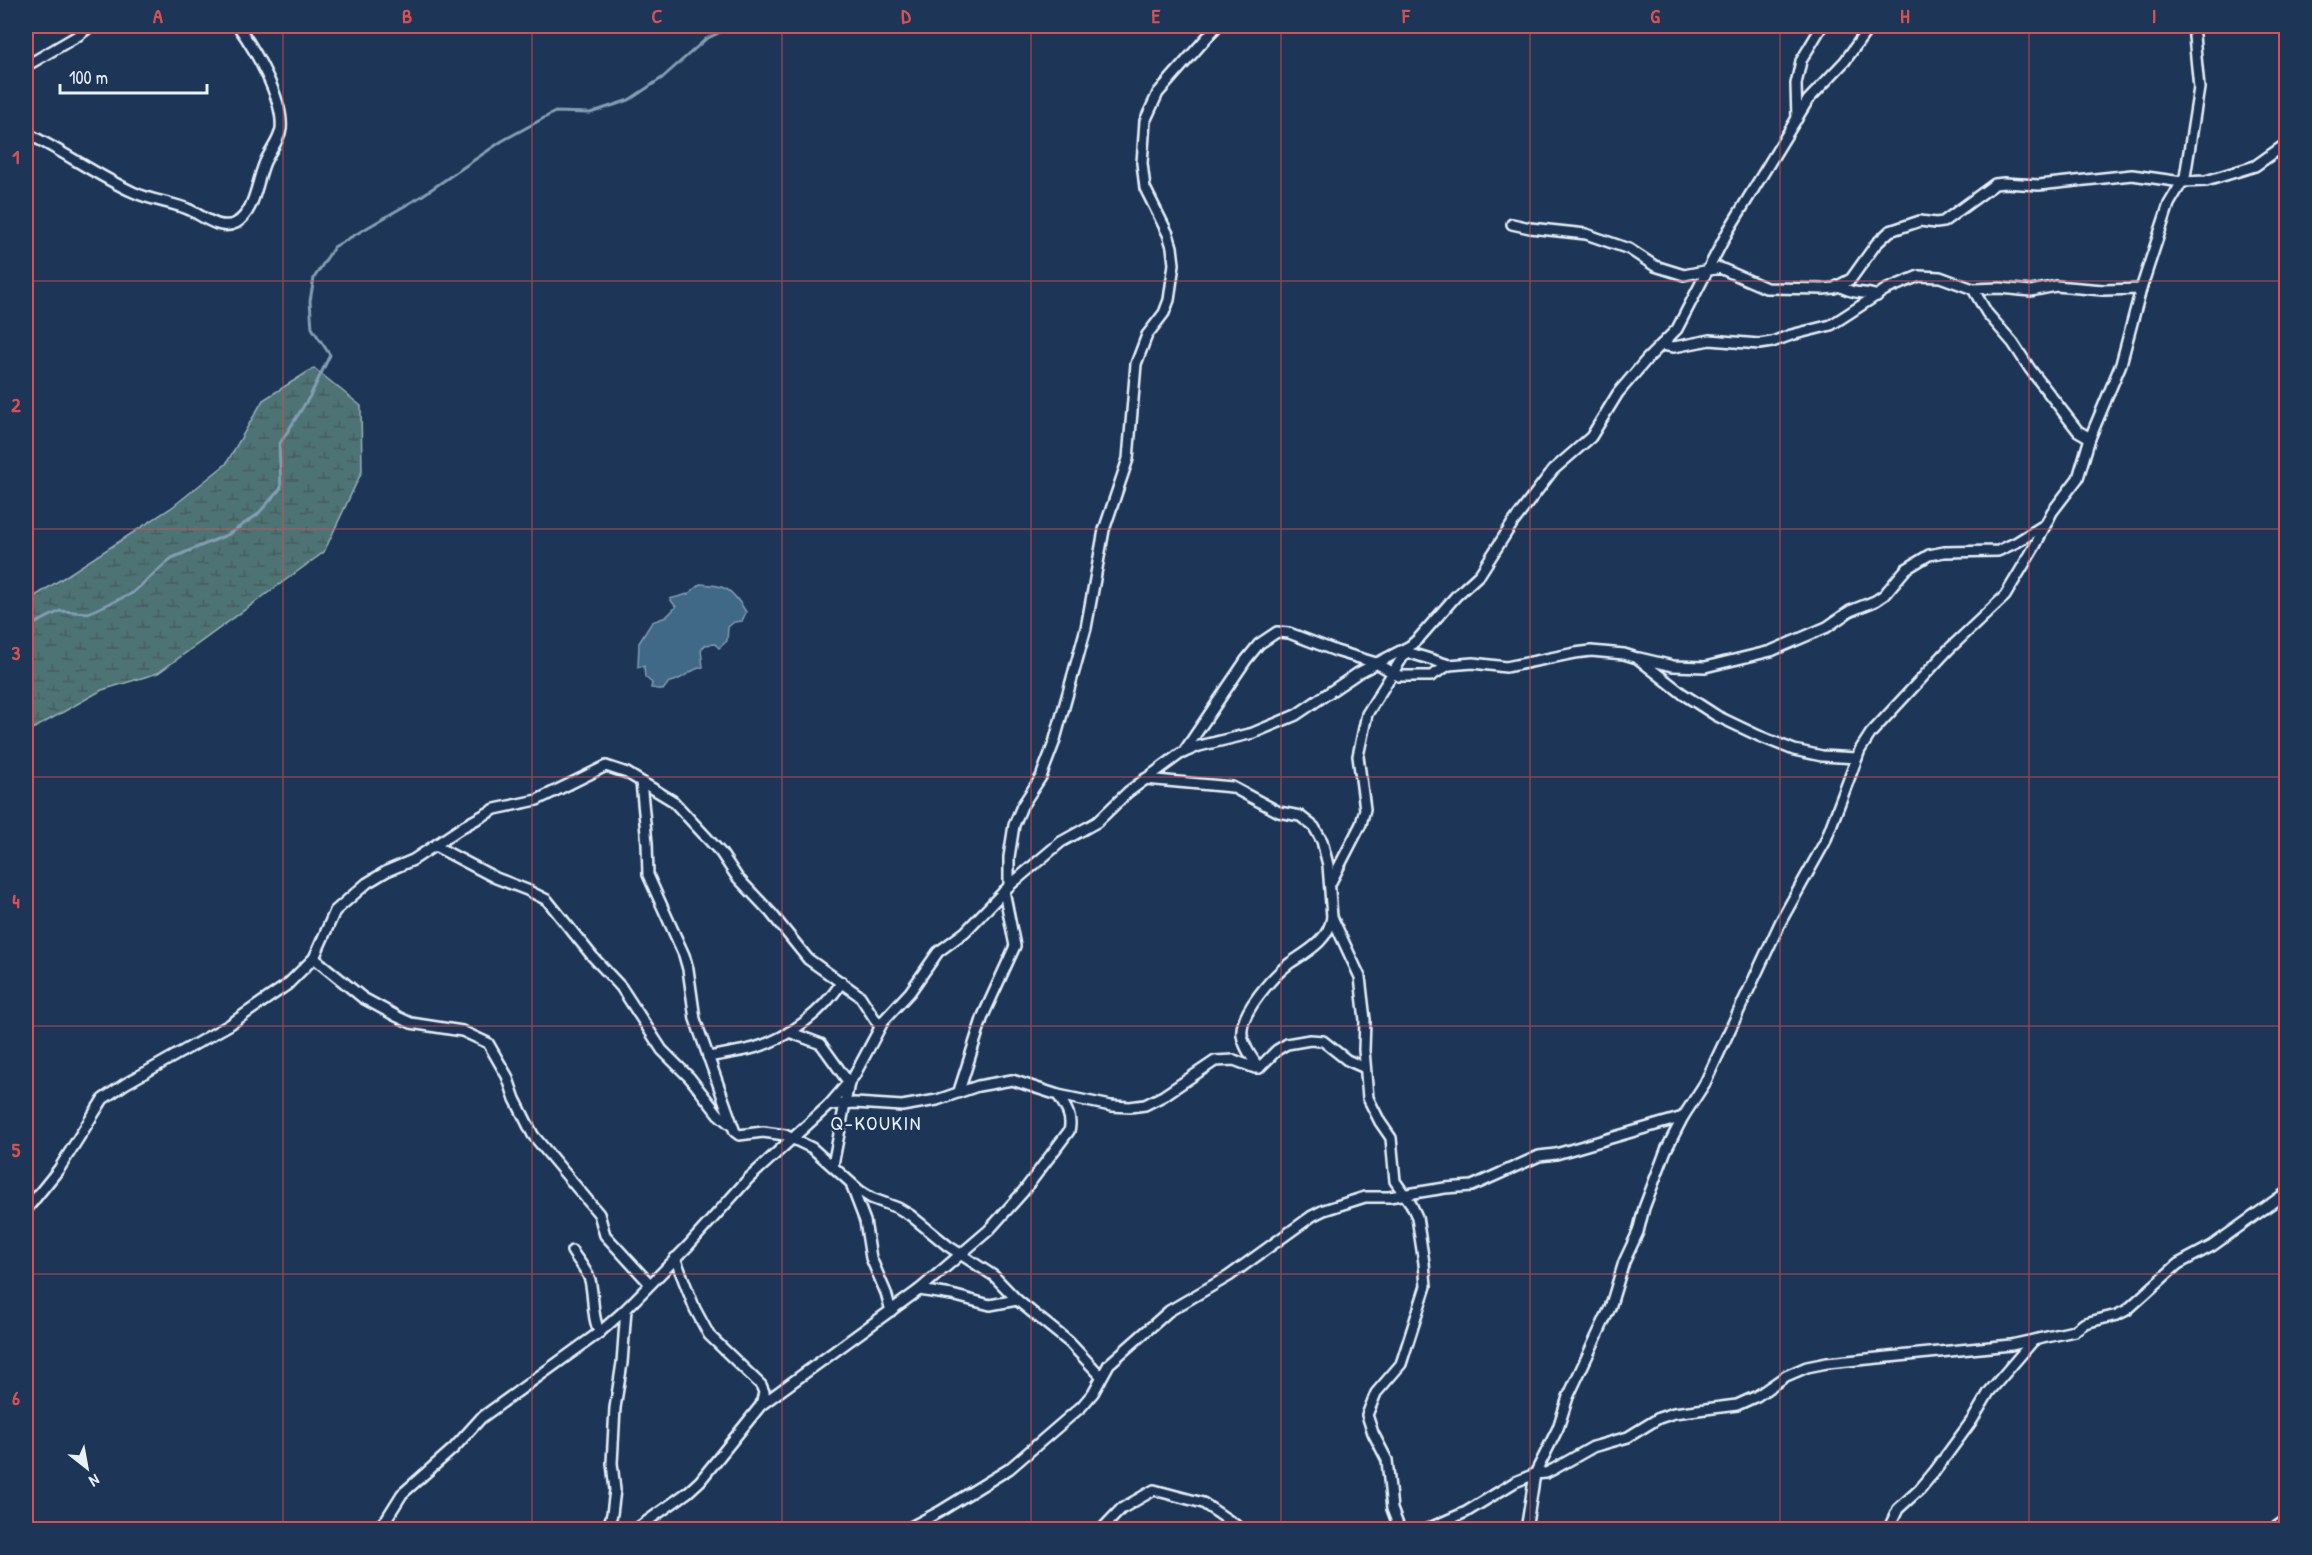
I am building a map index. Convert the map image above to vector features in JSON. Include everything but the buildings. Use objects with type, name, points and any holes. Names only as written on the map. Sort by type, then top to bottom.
[{"type":"street","points":[[26,66],[91,26]]},
{"type":"street","points":[[26,133],[133,192],[190,210],[212,222],[229,225],[238,222],[253,197],[265,162],[279,137],[281,128],[277,97],[238,26]]},
{"type":"street","points":[[959,1091],[983,1016],[1015,946],[1006,889],[1008,857],[1014,825],[1022,806],[1041,777],[1054,743],[1086,628],[1104,530],[1128,459],[1138,357],[1151,328],[1164,313],[1169,300],[1174,264],[1172,247],[1145,188],[1142,163],[1145,121],[1158,93],[1217,26]]},
{"type":"street","points":[[1797,119],[1796,84],[1801,61],[1822,26]]},
{"type":"street","points":[[1329,886],[1361,824],[1365,809],[1358,756],[1363,727],[1373,702],[1408,649],[1455,596],[1480,574],[1512,524],[1554,470],[1591,437],[1618,393],[1677,329],[1706,271],[1808,100],[1845,61],[1870,26]]},
{"type":"street","points":[[1526,1530],[1534,1474],[1558,1428],[1568,1397],[1610,1308],[1656,1173],[1683,1117],[1705,1083],[1781,921],[1825,843],[1857,758],[1871,733],[1889,713],[1948,650],[2005,596],[2036,546],[2052,512],[2075,485],[2090,438],[2121,364],[2141,289],[2169,204],[2185,177],[2199,88],[2193,26]]},
{"type":"street","points":[[1512,224],[1526,228],[1586,234],[1629,249],[1655,266],[1684,275],[1725,269],[1757,285],[1776,289],[1823,289],[1839,286],[1851,279],[1876,244],[1890,231],[1920,221],[1943,222],[1995,184],[2039,184],[2132,175],[2182,182],[2206,181],[2243,171],[2267,159],[2286,144]]},
{"type":"street","points":[[1661,345],[1674,347],[1710,340],[1766,344],[1831,325],[1904,281],[1930,275],[1973,289],[2000,288],[2031,291],[2056,286],[2103,290],[2141,289]]},
{"type":"street","points":[[1839,286],[1854,293],[1868,293],[1877,296]]},
{"type":"street","points":[[1973,289],[1987,314],[2013,343],[2078,431],[2090,438]]},
{"type":"street","points":[[376,1530],[387,1518],[402,1494],[454,1448],[481,1418],[600,1332],[626,1309],[748,1179],[829,1105],[849,1083],[880,1027],[910,992],[938,952],[964,932],[1006,889],[1067,837],[1096,822],[1121,797],[1183,753],[1199,746],[1253,733],[1290,718],[1376,663],[1408,649],[1449,665],[1473,663],[1512,667],[1546,658],[1591,651],[1624,654],[1673,666],[1705,667],[1770,651],[1827,627],[1851,610],[1875,601],[1884,595],[1906,569],[1929,555],[1944,552],[1998,551],[2046,524]]},
{"type":"street","points":[[1183,753],[1245,660],[1272,634],[1289,633],[1376,663],[1393,674],[1410,677],[1431,676],[1449,665]]},
{"type":"street","points":[[1637,658],[1683,694],[1717,716],[1759,736],[1794,750],[1822,756],[1857,758]]},
{"type":"street","points":[[26,1210],[59,1168],[103,1099],[229,1025],[287,985],[314,958],[330,919],[353,893],[376,877],[413,860],[495,809],[537,800],[606,766],[617,768],[673,801],[721,853],[737,877],[808,959],[860,996],[880,1027]]},
{"type":"street","points":[[1145,779],[1232,787],[1279,812],[1300,816],[1314,828],[1322,842],[1328,865],[1332,917],[1329,931],[1312,948],[1286,966],[1266,986],[1245,1021],[1242,1033],[1244,1041],[1259,1068]]},
{"type":"street","points":[[640,782],[647,837],[648,875],[684,955],[695,1019],[731,1125]]},
{"type":"street","points":[[435,846],[482,872],[547,900],[593,957],[621,987],[662,1050],[690,1078],[718,1114],[739,1135],[763,1132],[793,1137],[812,1148],[834,1165],[851,1185],[871,1198],[910,1215],[961,1255],[982,1266],[1017,1300],[1069,1342],[1101,1376]]},
{"type":"street","points":[[1332,917],[1360,977],[1365,1020],[1365,1068],[1368,1098],[1391,1138],[1395,1180],[1412,1204],[1417,1217],[1426,1286],[1401,1364],[1376,1393],[1367,1415],[1373,1433],[1388,1460],[1392,1509],[1400,1530]]},
{"type":"street","points":[[314,958],[363,998],[398,1017],[411,1023],[462,1031],[488,1043],[507,1076],[515,1099],[533,1134],[599,1214],[607,1238],[650,1284]]},
{"type":"street","points":[[708,1057],[755,1048],[789,1032],[821,1008],[842,982]]},
{"type":"street","points":[[789,1032],[821,1044],[849,1083],[834,1165]]},
{"type":"street","points":[[1259,1068],[1277,1050],[1287,1044],[1310,1040],[1323,1041],[1347,1060],[1365,1068]]},
{"type":"street","points":[[829,1105],[902,1106],[937,1100],[959,1091],[1012,1080],[1058,1095],[1111,1106],[1130,1107],[1145,1105],[1162,1096],[1215,1061],[1234,1060],[1259,1068]]},
{"type":"street","points":[[635,1530],[694,1487],[729,1448],[761,1405],[919,1290],[961,1255],[1008,1210],[1069,1131],[1071,1124],[1069,1115],[1058,1095]]},
{"type":"street","points":[[905,1530],[1009,1469],[1082,1406],[1120,1352],[1148,1331],[1169,1311],[1229,1276],[1312,1216],[1358,1199],[1478,1184],[1539,1156],[1556,1154],[1683,1117]]},
{"type":"street","points":[[851,1185],[865,1221],[871,1258],[891,1311]]},
{"type":"street","points":[[1425,1530],[1466,1512],[1502,1489],[1534,1474],[1546,1473],[1593,1447],[1628,1437],[1659,1418],[1674,1413],[1737,1405],[1807,1367],[2032,1341],[2074,1331],[2085,1323],[2117,1315],[2127,1310],[2178,1264],[2212,1246],[2286,1193]]},
{"type":"street","points":[[572,1251],[589,1277],[596,1311],[595,1324],[600,1332]]},
{"type":"street","points":[[675,1258],[704,1326],[716,1344],[761,1385],[764,1392],[761,1405]]},
{"type":"street","points":[[919,1290],[952,1294],[990,1305],[1017,1300]]},
{"type":"street","points":[[607,1530],[615,1490],[612,1463],[614,1419],[622,1363],[626,1309]]},
{"type":"street","points":[[1888,1530],[1898,1509],[1920,1489],[1942,1462],[1989,1392],[2032,1341]]},
{"type":"street","points":[[1101,1530],[1121,1509],[1154,1490],[1203,1503],[1243,1530]]},
{"type":"street","points":[[2272,1530],[2286,1520]]},
{"type":"green space","points":[[314,368],[361,406],[362,471],[324,552],[158,673],[102,690],[26,733],[26,602],[171,508],[226,464],[263,400]]},
{"type":"water","points":[[700,584],[722,587],[732,593],[746,612],[742,621],[734,622],[728,627],[727,641],[719,648],[715,644],[705,645],[701,650],[703,667],[693,670],[678,680],[669,682],[663,690],[651,688],[652,683],[645,677],[644,666],[638,667],[639,643],[652,622],[666,617],[676,607],[670,599],[688,594]]},
{"type":"waterway","points":[[26,628],[60,611],[88,613],[131,594],[172,558],[229,534],[257,515],[281,488],[279,445],[310,396],[330,355],[312,328],[310,301],[314,278],[334,247],[420,197],[502,141],[555,112],[590,113],[629,100],[662,78],[706,39],[733,26]]},
{"type":"district","name":"Q-KOUKIN","points":[[876,1123]]}]
